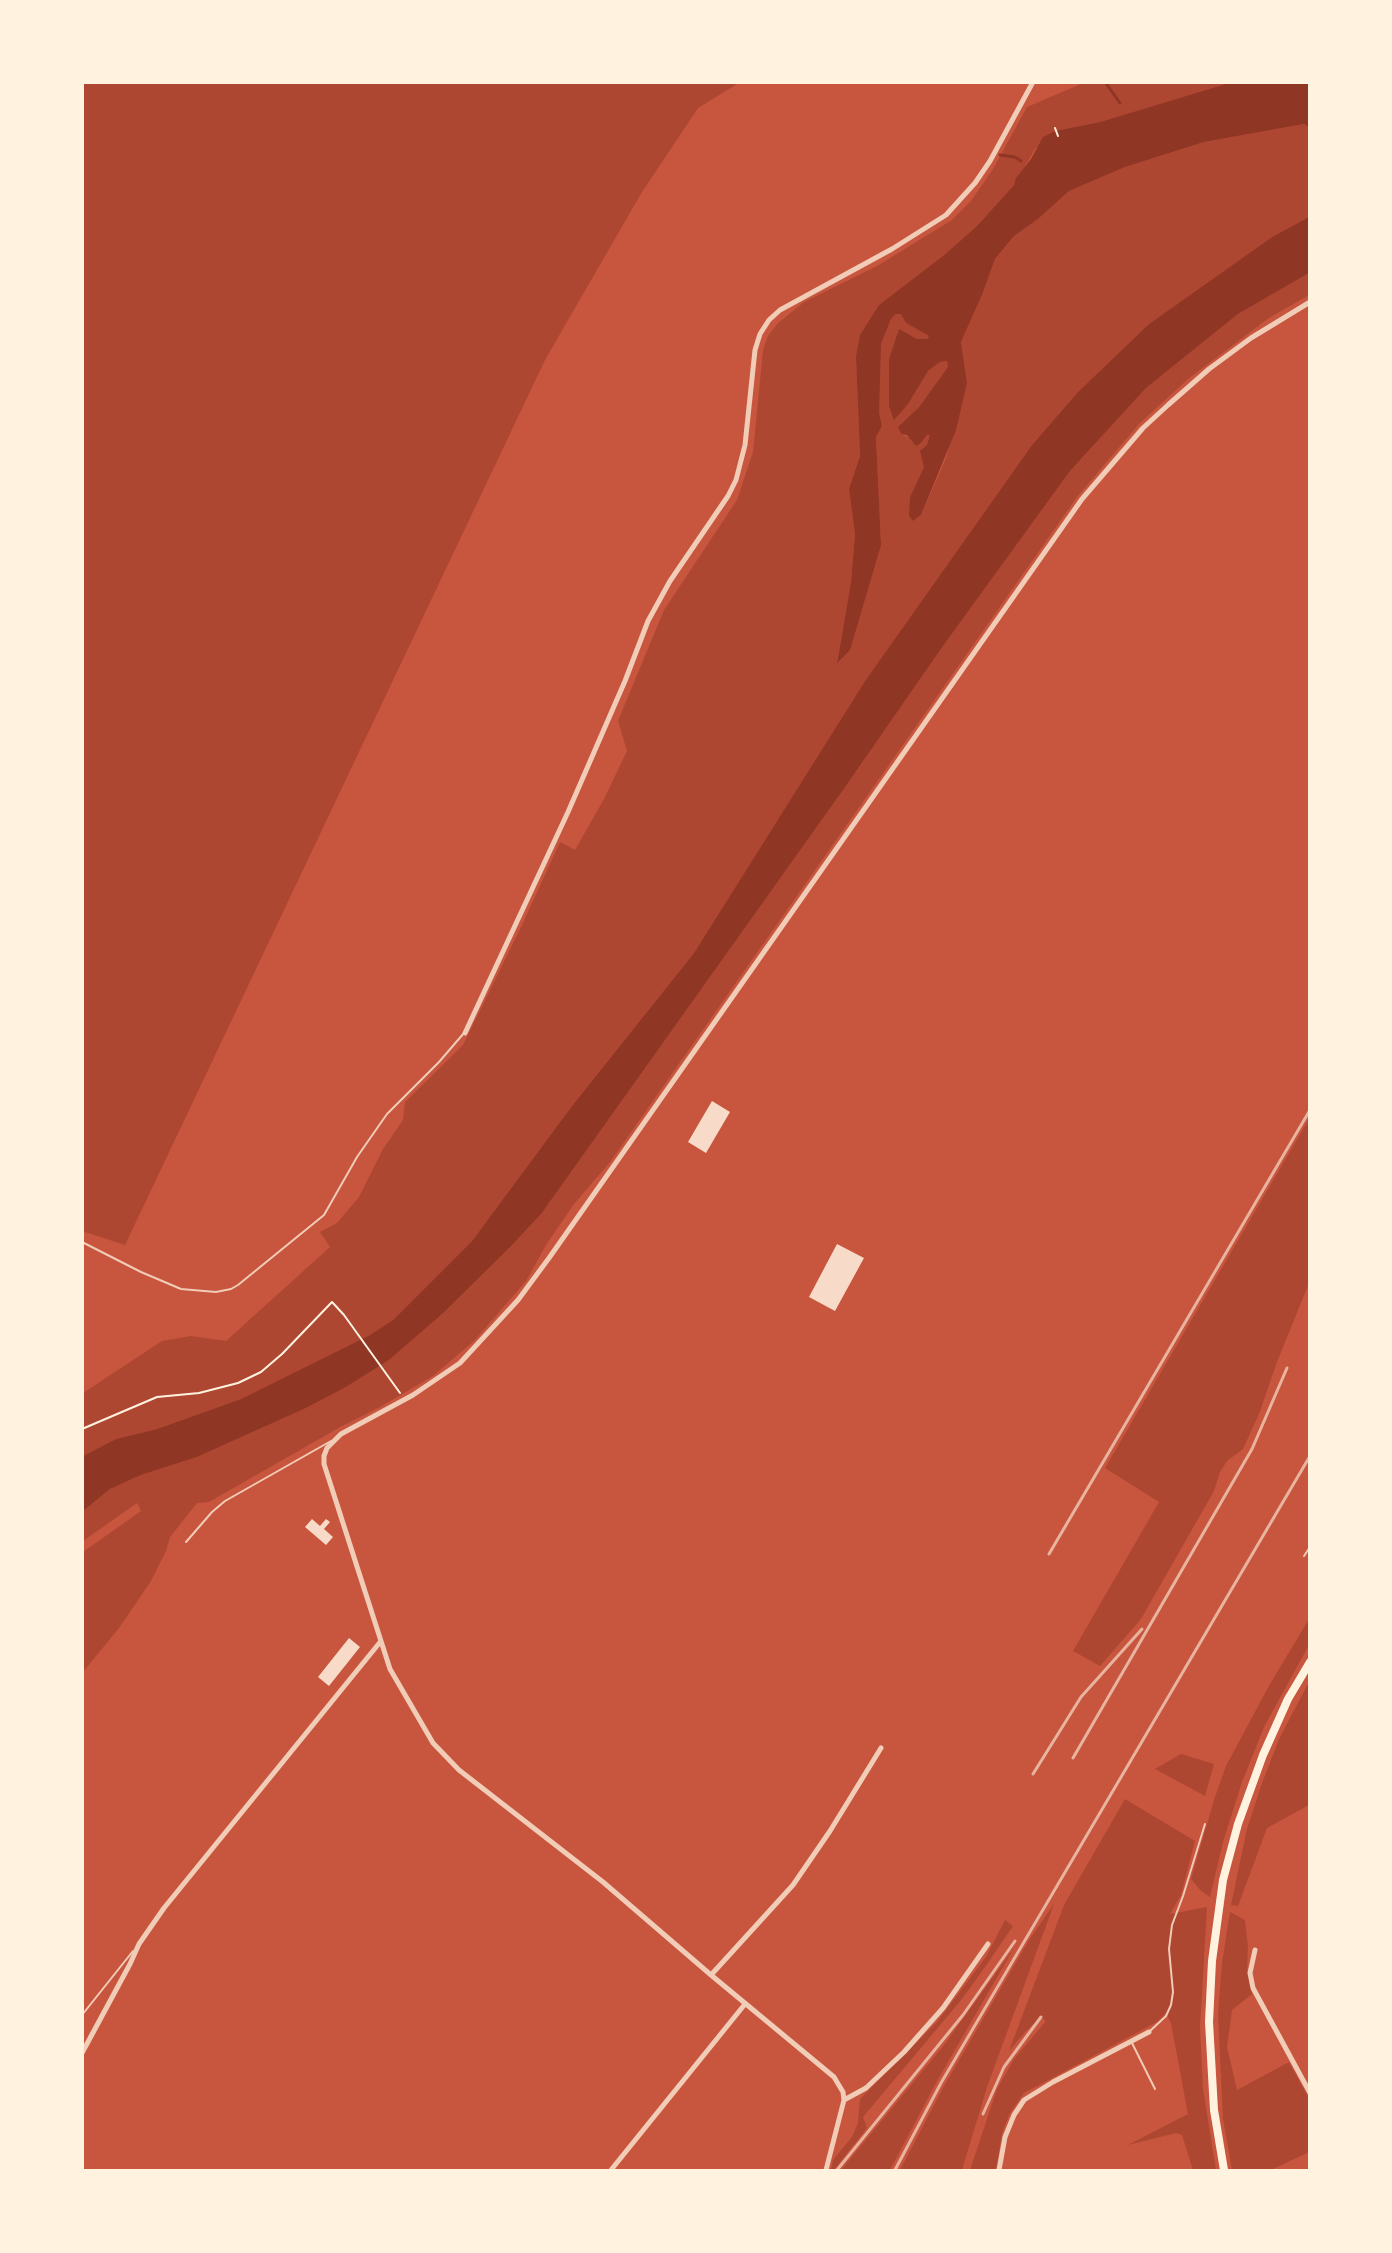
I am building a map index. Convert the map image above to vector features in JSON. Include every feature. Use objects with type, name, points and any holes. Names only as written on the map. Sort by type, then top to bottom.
[{"type":"main road","points":[[1224,2170],[1214,2110],[1209,2049],[1209,1995],[1222,1881],[1238,1824],[1263,1755],[1288,1699],[1310,1662]]},
{"type":"street","points":[[465,1033],[568,812],[625,681],[648,621],[670,581],[728,496],[736,480],[745,445],[752,370],[760,334],[769,320],[787,305],[892,249],[946,214],[975,183],[990,161],[1033,82]]},
{"type":"street","points":[[826,2170],[844,2100],[843,2092],[834,2077],[603,1882],[446,1758],[433,1743],[393,1678],[324,1464],[324,1456],[334,1440],[447,1373],[483,1340],[518,1300],[1082,499],[1143,428],[1209,369],[1251,338],[1310,302]]},
{"type":"street","points":[[82,2052],[139,1944],[167,1905],[381,1641]]},
{"type":"street","points":[[711,1975],[793,1885],[830,1831],[881,1748]]},
{"type":"street","points":[[844,2100],[866,2088],[904,2052],[943,2008],[988,1944]]},
{"type":"street","points":[[1255,1950],[1250,1973],[1253,1988],[1310,2093]]},
{"type":"street","points":[[611,2170],[746,2004]]},
{"type":"street","points":[[999,2170],[1005,2137],[1014,2115],[1024,2100],[1053,2082],[1149,2032]]},
{"type":"lane","points":[[82,1242],[181,1289],[216,1292],[231,1289],[324,1215],[362,1149],[387,1114],[465,1033]]},
{"type":"lane","points":[[186,1542],[212,1512],[231,1497],[334,1440]]},
{"type":"lane","points":[[1304,1556],[1310,1547]]},
{"type":"lane","points":[[1149,2032],[1166,2016],[1171,2005],[1173,1992],[1169,1949],[1172,1925],[1184,1896],[1205,1824]]},
{"type":"lane","points":[[82,2015],[139,1944]]},
{"type":"lane","points":[[1131,2041],[1155,2090]]},
{"type":"path","points":[[1055,128],[1058,136]]},
{"type":"path","points":[[82,1429],[157,1398],[199,1393],[229,1385],[261,1372],[282,1354],[332,1302],[351,1324],[397,1388]]},
{"type":"shaded area","points":[[83,82],[737,83],[698,108],[642,192],[545,360],[125,1245],[82,1231]]},
{"type":"shaded area","points":[[1083,83],[1229,83],[1100,122],[1055,131],[1035,149],[1014,185],[977,226],[943,256],[856,357],[860,456],[849,489],[855,534],[851,582],[837,661],[881,545],[876,437],[882,426],[879,412],[879,367],[881,344],[891,319],[896,314],[902,314],[906,323],[929,336],[927,339],[917,339],[899,330],[895,419],[928,371],[940,362],[947,361],[948,367],[919,407],[898,427],[901,434],[921,443],[927,435],[931,435],[924,467],[910,497],[913,521],[921,515],[946,458],[967,383],[961,342],[995,259],[1014,236],[1038,219],[1069,191],[1125,167],[1204,142],[1304,124],[1309,127],[1309,217],[1272,237],[1149,324],[1078,392],[1032,445],[865,681],[694,953],[572,1106],[472,1241],[393,1320],[370,1335],[241,1399],[157,1429],[116,1439],[83,1456],[83,1393],[162,1341],[191,1336],[226,1341],[330,1247],[320,1232],[337,1223],[359,1197],[383,1149],[403,1120],[405,1102],[463,1045],[560,842],[575,850],[604,799],[627,751],[618,721],[664,610],[737,500],[753,452],[763,350],[768,336],[777,324],[804,302],[877,266],[952,220],[971,201],[993,169],[1027,107]]},
{"type":"shaded area","points":[[1229,83],[1309,83],[1309,127],[1304,124],[1204,142],[1125,167],[1069,191],[1038,219],[1014,236],[995,259],[961,342],[967,383],[956,430],[921,515],[913,521],[909,516],[910,497],[924,467],[920,451],[927,445],[930,435],[927,435],[916,446],[907,435],[901,434],[898,427],[919,407],[948,367],[947,361],[940,362],[928,371],[908,404],[894,420],[889,406],[889,359],[899,329],[917,339],[927,339],[929,336],[906,323],[901,314],[896,314],[891,319],[881,344],[879,412],[882,426],[876,437],[881,545],[850,650],[837,663],[851,582],[855,534],[849,489],[860,456],[856,357],[860,335],[879,305],[943,256],[977,226],[1014,185],[1016,178],[1031,159],[1043,137],[1055,131],[1100,122]]},
{"type":"shaded area","points":[[1309,217],[1309,273],[1238,314],[1146,388],[1070,471],[943,646],[541,1214],[510,1247],[441,1315],[389,1360],[346,1387],[306,1408],[197,1457],[141,1475],[110,1489],[83,1511],[83,1456],[116,1439],[157,1429],[241,1399],[370,1335],[393,1320],[472,1241],[572,1106],[694,953],[865,681],[1032,445],[1078,392],[1149,324],[1272,237]]},
{"type":"shaded area","points":[[1309,273],[1309,295],[1269,318],[1188,379],[1139,424],[1077,497],[610,1162],[574,1204],[546,1245],[526,1281],[474,1341],[433,1376],[380,1407],[342,1426],[209,1502],[197,1503],[170,1537],[166,1551],[151,1581],[119,1628],[83,1672],[83,1552],[141,1511],[137,1503],[83,1541],[83,1511],[110,1489],[141,1475],[197,1457],[306,1408],[346,1387],[389,1360],[441,1315],[850,780],[943,646],[1070,471],[1146,388],[1238,314]]},
{"type":"shaded area","points":[[1309,1119],[1309,1283],[1259,1414],[1243,1449],[1227,1461],[1220,1472],[1214,1491],[1141,1619],[1100,1666],[1073,1651],[1159,1502],[1105,1468]]},
{"type":"shaded area","points":[[1309,1619],[1309,1645],[1264,1727],[1242,1782],[1223,1842],[1210,1897],[1201,1891],[1191,1879],[1226,1766],[1270,1684]]},
{"type":"shaded area","points":[[1309,1682],[1309,1805],[1267,1828],[1238,1906],[1231,1905],[1247,1829],[1261,1786],[1279,1739]]},
{"type":"shaded area","points":[[1181,1754],[1214,1764],[1205,1796],[1155,1769]]},
{"type":"shaded area","points":[[1125,1799],[1195,1841],[1181,1895],[1170,1914],[1207,1907],[1200,2028],[1203,2089],[1216,2170],[1193,2170],[1182,2135],[1176,2133],[1128,2145],[1188,2114],[1171,2023],[1166,2013],[1157,2022],[1024,2093],[1010,2113],[1002,2133],[996,2170],[970,2170],[997,2089],[1014,2059],[1046,2021],[1041,2017],[1009,2051],[1064,1905]]},
{"type":"shaded area","points":[[1054,1904],[987,2087],[962,2170],[900,2170],[944,2086],[1029,1940]]},
{"type":"shaded area","points":[[1230,1912],[1245,1920],[1248,1947],[1247,1971],[1252,1994],[1232,2010],[1227,2047],[1237,2090],[1289,2062],[1309,2099],[1309,2152],[1271,2170],[1232,2170],[1223,2119],[1218,2015],[1222,1963]]},
{"type":"shaded area","points":[[1005,1920],[1013,1926],[985,1967],[962,1999],[863,2117],[867,2128],[834,2170],[831,2170],[833,2160],[852,2137],[858,2123],[860,2099],[937,2022],[986,1957]]},
{"type":"shaded area","points":[[1014,1948],[937,2081],[890,2170],[841,2170],[944,2045]]},
{"type":"building","points":[[712,1101],[730,1112],[706,1153],[688,1142]]},
{"type":"building","points":[[837,1244],[864,1258],[835,1311],[809,1297]]},
{"type":"building","points":[[312,1519],[320,1526],[326,1519],[330,1522],[324,1529],[333,1537],[326,1545],[305,1527]]},
{"type":"building","points":[[349,1638],[360,1647],[329,1686],[318,1677]]},
{"type":"waterway","points":[[1105,82],[1120,103]]},
{"type":"waterway","points":[[1000,155],[1015,157],[1021,161]]},
{"type":"railway","points":[[1049,1554],[1310,1110]]},
{"type":"railway","points":[[1073,1758],[1252,1449],[1287,1368]]},
{"type":"railway","points":[[895,2170],[941,2083],[1310,1456]]},
{"type":"railway","points":[[1033,1774],[1081,1697],[1142,1629]]},
{"type":"railway","points":[[837,2170],[963,2015],[1015,1941]]},
{"type":"railway","points":[[983,2114],[1004,2067],[1041,2017]]}]
